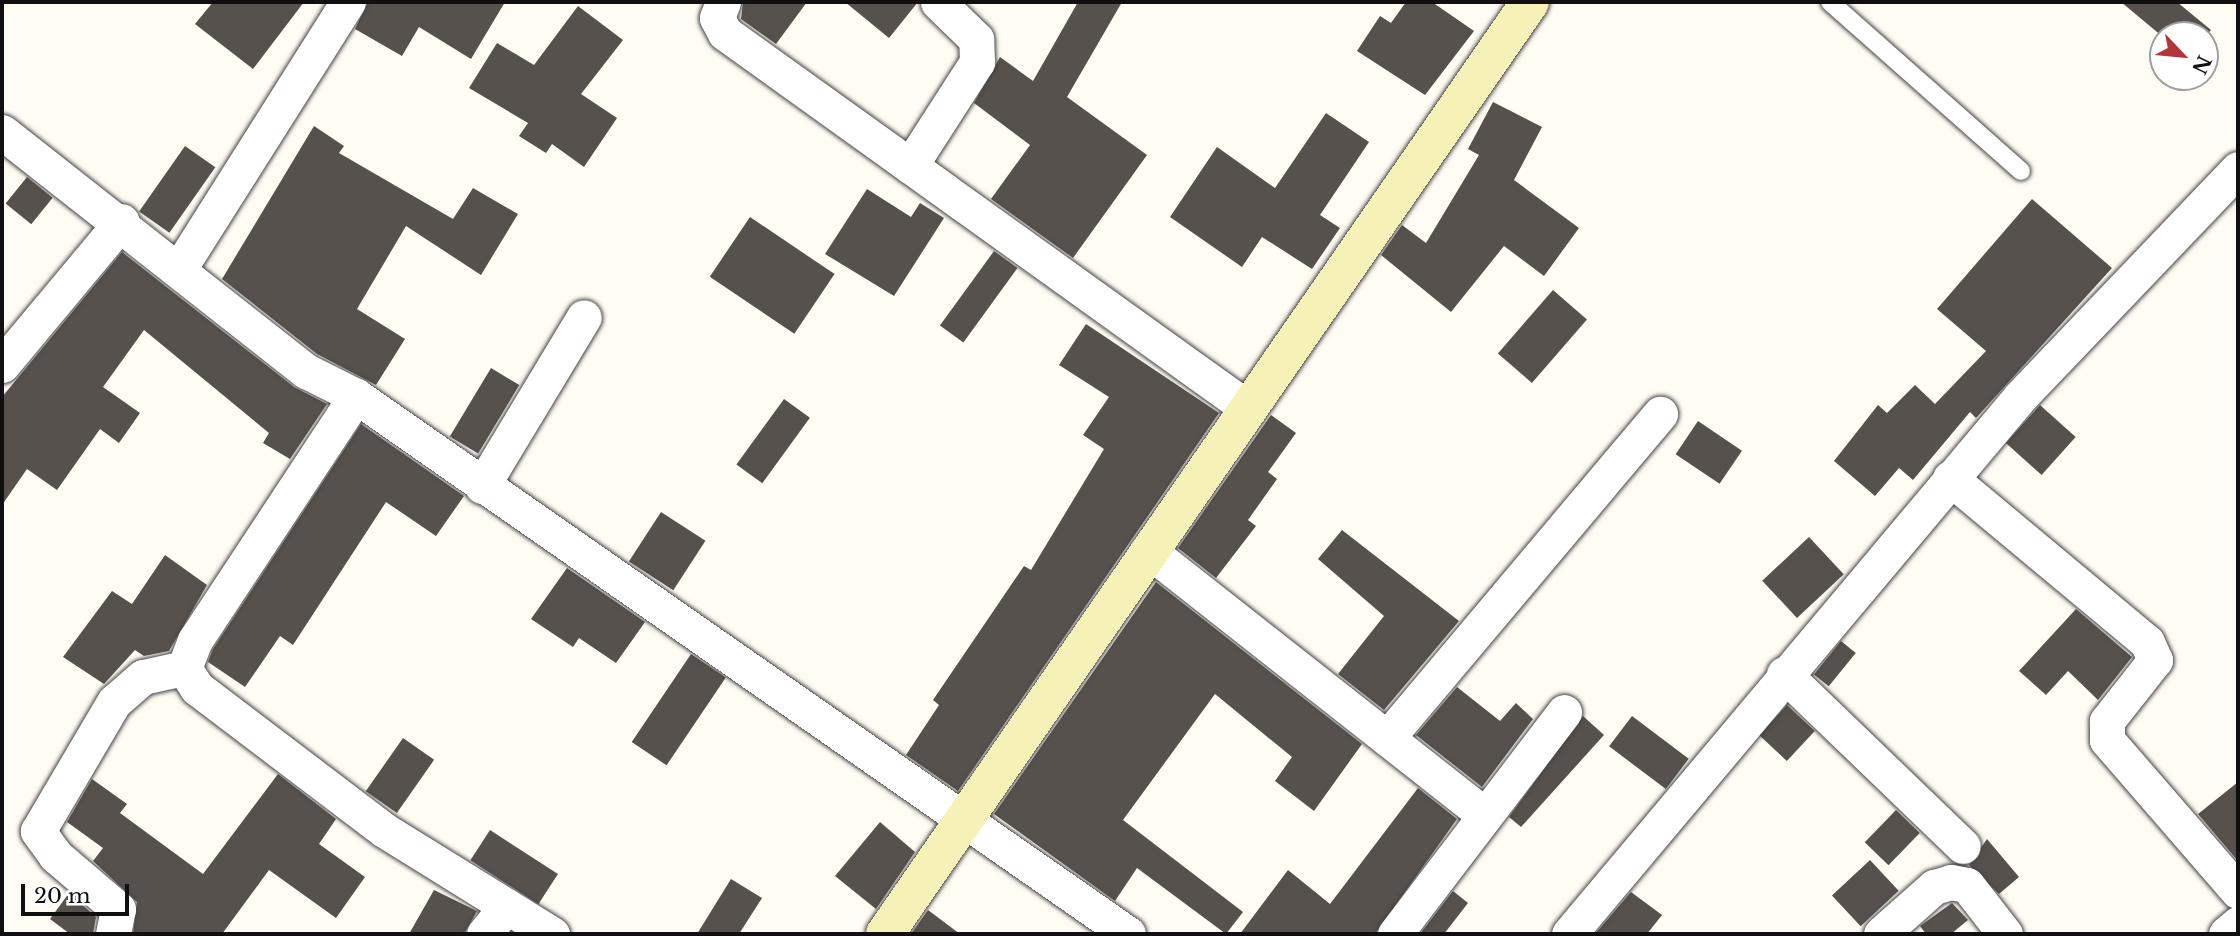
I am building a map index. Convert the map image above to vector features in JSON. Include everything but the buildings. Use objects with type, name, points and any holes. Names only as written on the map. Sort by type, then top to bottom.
[{"type":"street","points":[[179,269],[348,2]]},
{"type":"street","points":[[723,2],[717,18],[725,33],[1246,407]]},
{"type":"street","points":[[910,166],[977,62],[976,39],[938,2]]},
{"type":"street","points":[[886,934],[968,822],[1147,551],[1530,2]]},
{"type":"street","points":[[2,132],[122,221],[306,371],[356,396],[1128,934]]},
{"type":"street","points":[[1569,934],[1950,478],[2131,275],[2238,169]]},
{"type":"street","points":[[2,365],[122,221]]},
{"type":"street","points":[[482,486],[584,317]]},
{"type":"street","points":[[184,668],[195,640],[356,396]]},
{"type":"street","points":[[1387,738],[1660,414]]},
{"type":"street","points":[[1950,478],[2147,642],[2155,660],[2107,721],[2107,740],[2238,891]]},
{"type":"street","points":[[1147,551],[1482,813]]},
{"type":"street","points":[[184,668],[197,688],[314,779],[424,858],[552,934]]},
{"type":"street","points":[[113,934],[118,909],[56,856],[38,831],[114,702],[143,677],[184,668]]},
{"type":"street","points":[[1784,674],[1962,846]]},
{"type":"street","points":[[1395,934],[1482,813],[1564,712]]},
{"type":"street","points":[[1881,934],[1934,887],[1951,882],[1967,885],[2005,934]]},
{"type":"street","points":[[484,934],[507,906]]},
{"type":"street","points":[[2226,934],[2238,924]]},
{"type":"lane","points":[[1830,2],[2021,171]]}]
